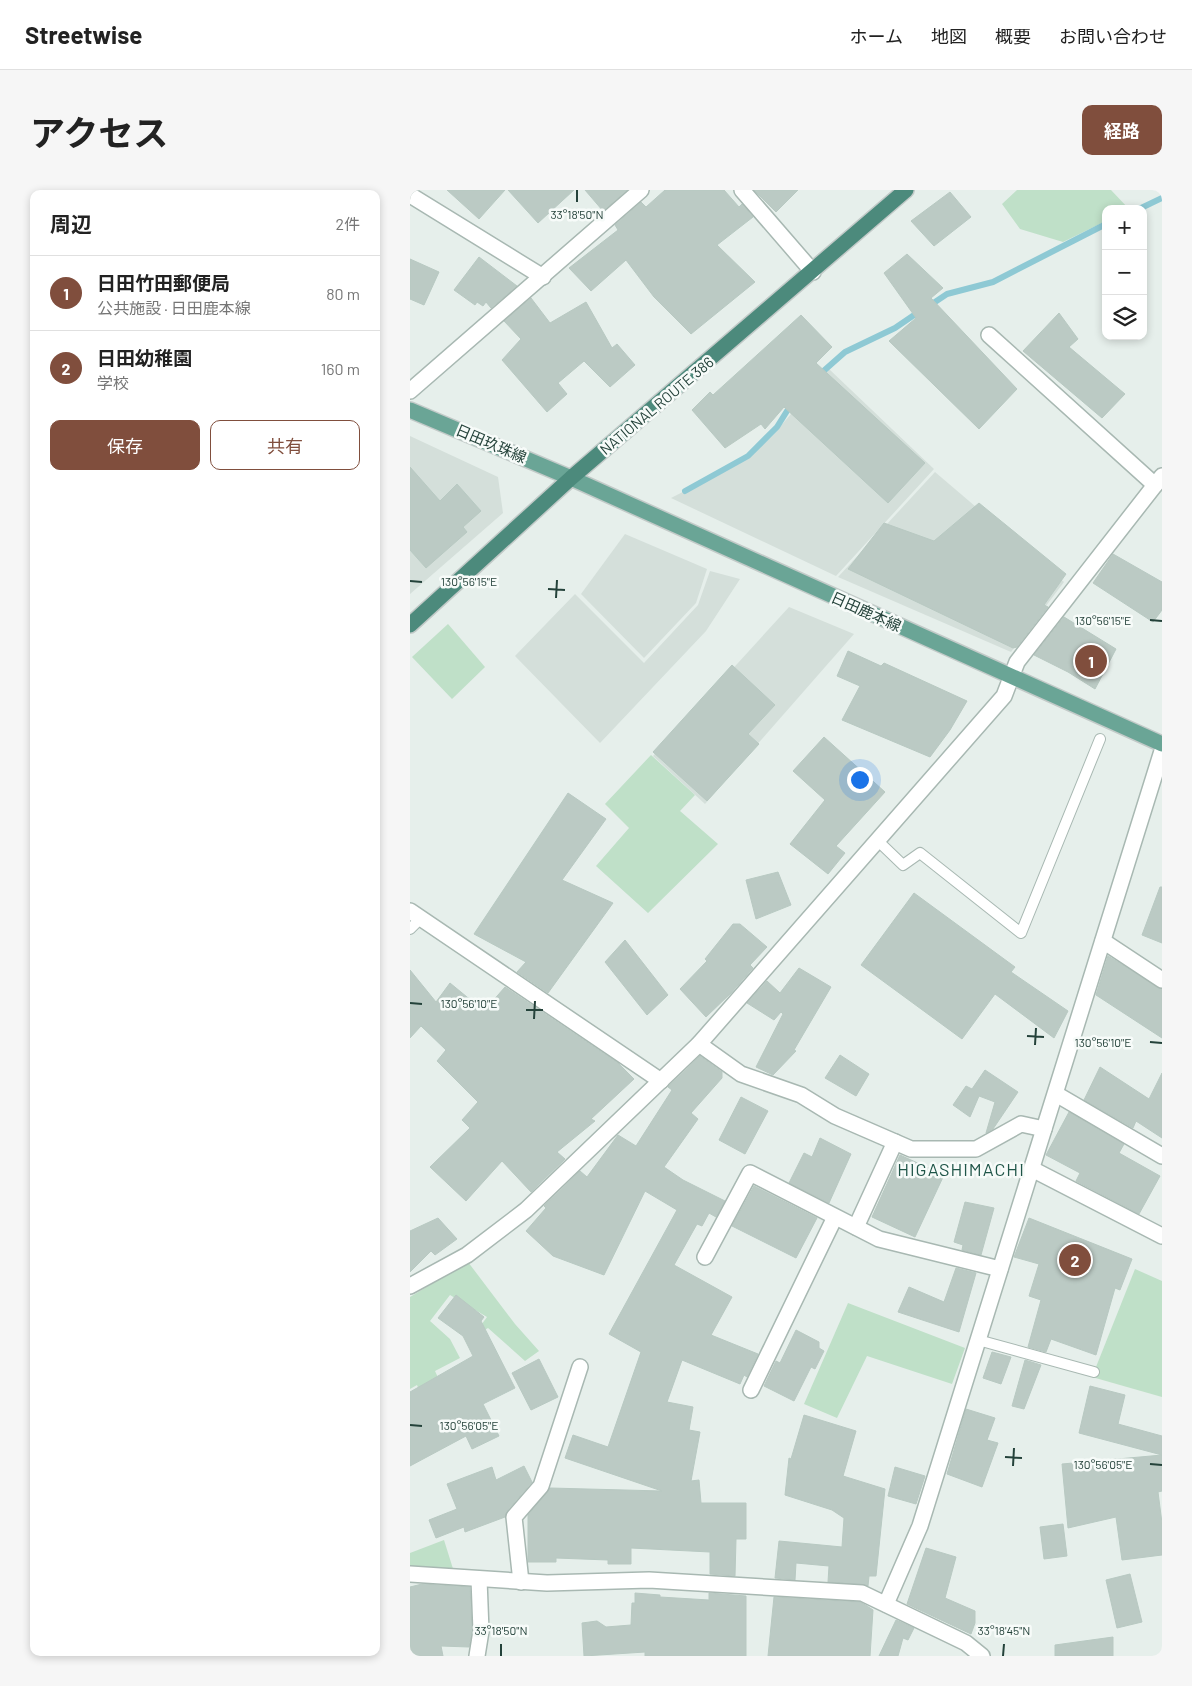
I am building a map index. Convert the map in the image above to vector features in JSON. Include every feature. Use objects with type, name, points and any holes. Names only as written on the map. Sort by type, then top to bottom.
[{"type":"highway","name":"NATIONAL ROUTE 386","points":[[410,625],[571,478],[813,272],[906,190]]},
{"type":"main road","name":"日田玖珠線","points":[[410,410],[571,478]]},
{"type":"main road","name":"日田鹿本線","points":[[571,478],[1162,744]]},
{"type":"street","points":[[410,391],[641,190]]},
{"type":"street","points":[[742,190],[813,272]]},
{"type":"street","points":[[415,194],[543,277]]},
{"type":"street","points":[[410,1286],[467,1255],[526,1210],[699,1044],[1004,696],[1017,662],[1158,481],[989,335]]},
{"type":"street","points":[[886,1604],[920,1526],[1162,750]]},
{"type":"street","points":[[415,914],[661,1081]]},
{"type":"street","points":[[1103,941],[1162,980]]},
{"type":"street","points":[[699,1044],[741,1074],[801,1095],[835,1116],[911,1148],[976,1149],[1021,1124],[1044,1129]]},
{"type":"street","points":[[1056,1094],[1162,1156]]},
{"type":"street","points":[[856,1227],[895,1142]]},
{"type":"street","points":[[1032,1169],[1162,1236]]},
{"type":"street","points":[[705,1257],[750,1173],[879,1239],[1000,1269]]},
{"type":"street","points":[[751,1390],[836,1217]]},
{"type":"street","points":[[521,1582],[514,1517],[541,1486],[580,1367]]},
{"type":"street","points":[[410,1574],[547,1583],[649,1580],[862,1594],[966,1643],[982,1656]]},
{"type":"street","points":[[477,1656],[480,1631],[478,1579]]},
{"type":"lane","points":[[877,840],[903,865],[920,853],[1021,933],[1100,739]]},
{"type":"lane","points":[[410,929],[415,914]]},
{"type":"lane","points":[[978,1340],[1094,1372]]},
{"type":"shaded area","points":[[829,369],[934,469],[836,576],[671,498],[747,459],[774,434]]},
{"type":"shaded area","points":[[410,436],[498,477],[503,513],[410,594]]},
{"type":"shaded area","points":[[935,472],[1064,582],[1011,652],[838,577]]},
{"type":"shaded area","points":[[625,534],[707,569],[696,603],[644,658],[581,594]]},
{"type":"shaded area","points":[[710,571],[740,579],[706,631],[600,743],[515,656],[575,594],[644,663],[698,605]]},
{"type":"shaded area","points":[[789,607],[854,634],[705,804],[653,756]]},
{"type":"green space","points":[[1017,190],[1111,190],[1125,205],[1102,205],[1102,223],[1063,242],[1020,229],[1002,204]]},
{"type":"green space","points":[[448,624],[485,667],[452,699],[412,657]]},
{"type":"green space","points":[[651,755],[695,795],[680,811],[718,844],[648,913],[596,866],[629,828],[605,804]]},
{"type":"green space","points":[[468,1262],[515,1324],[539,1351],[525,1361],[488,1328],[478,1334],[476,1332],[487,1317],[450,1295],[430,1321],[450,1339],[460,1358],[435,1371],[446,1395],[425,1406],[417,1385],[410,1389],[410,1297]]},
{"type":"green space","points":[[1135,1269],[1162,1281],[1162,1397],[1092,1377]]},
{"type":"green space","points":[[848,1303],[965,1348],[952,1384],[867,1356],[837,1418],[804,1404]]},
{"type":"green space","points":[[444,1540],[454,1572],[410,1567],[410,1553]]},
{"type":"building","points":[[447,190],[505,190],[479,219]]},
{"type":"building","points":[[508,190],[574,190],[538,223]]},
{"type":"building","points":[[585,190],[627,190],[603,211]]},
{"type":"building","points":[[665,190],[724,190],[739,207],[742,204],[753,217],[717,245],[755,282],[691,334],[654,297],[626,260],[591,291],[569,268],[618,230],[615,225],[641,202],[646,207]]},
{"type":"building","points":[[754,190],[798,190],[776,212]]},
{"type":"building","points":[[950,192],[971,217],[934,246],[911,221]]},
{"type":"building","points":[[907,254],[943,288],[931,298],[1017,389],[979,429],[889,341],[916,318],[884,273]]},
{"type":"building","points":[[479,257],[517,286],[491,308],[486,302],[483,306],[477,302],[475,305],[454,290]]},
{"type":"building","points":[[410,259],[439,272],[424,305],[410,299]]},
{"type":"building","points":[[531,298],[550,323],[586,302],[612,348],[617,344],[635,365],[610,387],[584,361],[558,383],[567,394],[547,412],[502,360],[521,339],[504,321]]},
{"type":"building","points":[[1059,313],[1078,339],[1069,347],[1125,394],[1102,418],[1023,351]]},
{"type":"building","points":[[801,315],[832,347],[816,363],[925,463],[888,503],[784,407],[765,429],[761,424],[725,448],[692,410],[710,392],[713,395]]},
{"type":"building","points":[[410,467],[440,501],[457,484],[481,511],[463,527],[467,532],[426,568],[410,550]]},
{"type":"building","points":[[979,503],[1066,574],[1044,605],[1048,607],[1017,647],[1013,648],[848,569],[884,523],[934,541]]},
{"type":"building","points":[[1113,554],[1162,582],[1162,610],[1153,622],[1093,583]]},
{"type":"building","points":[[1064,617],[1116,649],[1095,689],[1068,672],[1034,655]]},
{"type":"building","points":[[848,651],[881,666],[884,663],[967,701],[950,730],[930,757],[842,720],[860,686],[837,676]]},
{"type":"building","points":[[732,665],[775,705],[748,734],[759,744],[707,801],[653,752]]},
{"type":"building","points":[[824,737],[885,792],[836,846],[845,853],[828,874],[790,844],[825,800],[793,771]]},
{"type":"building","points":[[568,793],[606,819],[562,880],[613,903],[548,993],[517,972],[526,962],[474,934]]},
{"type":"building","points":[[778,872],[791,905],[756,919],[746,880]]},
{"type":"building","points":[[1160,887],[1162,887],[1162,943],[1142,935]]},
{"type":"building","points":[[914,893],[1015,967],[1011,972],[1068,1011],[1054,1038],[995,994],[962,1039],[861,965]]},
{"type":"building","points":[[733,924],[740,924],[767,947],[750,965],[753,968],[706,1017],[680,989],[707,961],[705,959]]},
{"type":"building","points":[[625,940],[668,995],[647,1015],[605,962]]},
{"type":"building","points":[[1108,956],[1162,989],[1162,1038],[1096,995]]},
{"type":"building","points":[[799,968],[831,987],[794,1050],[796,1051],[773,1075],[756,1067],[783,1014],[781,1012],[774,1020],[747,1003],[767,981],[780,993]]},
{"type":"building","points":[[410,970],[436,1002],[450,983],[484,1011],[505,987],[618,1063],[634,1079],[591,1119],[595,1121],[557,1152],[565,1159],[531,1192],[502,1161],[466,1201],[430,1167],[470,1128],[462,1120],[478,1102],[437,1061],[446,1050],[421,1026],[410,1038]]},
{"type":"building","points":[[840,1055],[869,1074],[856,1096],[825,1078]]},
{"type":"building","points":[[700,1056],[722,1072],[722,1078],[691,1113],[698,1119],[664,1167],[683,1180],[725,1201],[716,1217],[709,1213],[702,1226],[697,1224],[674,1265],[732,1297],[711,1335],[758,1354],[747,1377],[744,1375],[740,1384],[682,1360],[667,1402],[693,1407],[689,1430],[700,1432],[691,1481],[699,1480],[701,1503],[746,1503],[746,1539],[736,1539],[735,1576],[710,1574],[710,1552],[631,1548],[631,1564],[608,1564],[608,1560],[556,1558],[556,1562],[528,1562],[528,1515],[550,1488],[662,1491],[565,1458],[573,1435],[608,1447],[641,1352],[609,1334],[677,1210],[645,1191],[604,1275],[553,1256],[526,1231],[546,1208],[544,1206],[580,1171],[587,1177],[618,1135],[636,1146],[672,1090],[668,1087]]},
{"type":"building","points":[[1100,1067],[1149,1099],[1162,1073],[1162,1138],[1136,1121],[1133,1128],[1084,1100]]},
{"type":"building","points":[[985,1070],[1018,1092],[993,1129],[986,1133],[995,1102],[979,1096],[970,1117],[953,1105],[966,1086],[972,1089]]},
{"type":"building","points":[[741,1097],[768,1111],[745,1154],[719,1140]]},
{"type":"building","points":[[1069,1112],[1124,1144],[1119,1153],[1160,1176],[1139,1214],[1076,1181],[1080,1173],[1046,1155]]},
{"type":"building","points":[[820,1138],[851,1154],[829,1203],[789,1183],[804,1153],[812,1157]]},
{"type":"building","points":[[900,1155],[944,1175],[915,1237],[872,1217]]},
{"type":"building","points":[[754,1186],[817,1218],[796,1258],[732,1226]]},
{"type":"building","points":[[965,1202],[994,1208],[981,1255],[962,1250],[963,1245],[954,1242]]},
{"type":"building","points":[[438,1218],[457,1239],[435,1255],[431,1251],[410,1272],[410,1231]]},
{"type":"building","points":[[1029,1218],[1132,1259],[1120,1290],[1115,1288],[1096,1355],[1051,1339],[1046,1352],[1028,1347],[1041,1300],[1029,1296],[1039,1264],[1014,1257]]},
{"type":"building","points":[[956,1268],[976,1273],[959,1332],[898,1312],[909,1287],[944,1302]]},
{"type":"building","points":[[456,1295],[484,1317],[481,1321],[515,1388],[483,1404],[499,1436],[472,1449],[466,1436],[410,1466],[410,1392],[473,1356],[463,1336],[438,1318]]},
{"type":"building","points":[[796,1330],[819,1342],[819,1348],[824,1351],[815,1369],[811,1367],[794,1401],[764,1386],[776,1361],[780,1363]]},
{"type":"building","points":[[992,1352],[1011,1357],[1001,1384],[983,1378]]},
{"type":"building","points":[[539,1359],[558,1397],[531,1410],[512,1373]]},
{"type":"building","points":[[1025,1360],[1041,1365],[1024,1409],[1012,1406]]},
{"type":"building","points":[[1090,1386],[1125,1395],[1118,1424],[1162,1436],[1162,1455],[1079,1433]]},
{"type":"building","points":[[966,1409],[995,1418],[987,1440],[998,1443],[982,1487],[947,1474]]},
{"type":"building","points":[[804,1415],[856,1431],[843,1476],[885,1489],[876,1576],[869,1576],[868,1586],[828,1582],[829,1566],[796,1563],[795,1580],[775,1578],[779,1541],[842,1547],[844,1518],[832,1510],[785,1495],[789,1458],[791,1459]]},
{"type":"building","points":[[1162,1455],[1162,1491],[1158,1492],[1162,1523],[1162,1555],[1122,1560],[1116,1517],[1068,1528],[1062,1464]]},
{"type":"building","points":[[524,1466],[532,1482],[507,1511],[505,1517],[465,1532],[464,1527],[436,1538],[429,1520],[457,1509],[447,1484],[492,1467],[496,1480]]},
{"type":"building","points":[[895,1467],[925,1476],[916,1504],[888,1496]]},
{"type":"building","points":[[1063,1524],[1067,1556],[1044,1559],[1040,1527]]},
{"type":"building","points":[[926,1548],[956,1557],[945,1598],[975,1611],[975,1623],[971,1634],[907,1604]]},
{"type":"building","points":[[1130,1574],[1142,1622],[1117,1628],[1106,1580]]},
{"type":"building","points":[[422,1584],[470,1587],[472,1630],[469,1647],[441,1646],[443,1656],[410,1656],[410,1587]]},
{"type":"building","points":[[635,1593],[660,1595],[660,1597],[709,1600],[709,1593],[746,1596],[746,1656],[645,1656],[645,1652],[584,1656],[582,1623],[597,1621],[606,1627],[631,1625],[632,1603],[635,1603]]},
{"type":"building","points":[[774,1597],[860,1602],[867,1606],[873,1610],[870,1656],[768,1656]]},
{"type":"building","points":[[896,1620],[914,1628],[908,1640],[903,1638],[898,1656],[879,1656]]},
{"type":"building","points":[[1113,1637],[1113,1656],[1055,1656],[1055,1645]]},
{"type":"waterway","points":[[1147,205],[1162,198]]},
{"type":"waterway","points":[[929,306],[947,294],[993,282],[1102,226]]},
{"type":"waterway","points":[[819,375],[845,352],[895,328],[920,311]]},
{"type":"waterway","points":[[685,491],[748,456],[777,427],[792,403]]},
{"type":"place","name":"日田竹田郵便局","points":[[1091,661]]},
{"type":"place","name":"日田幼稚園","points":[[1075,1260]]},
{"type":"district","name":"HIGASHIMACHI","points":[[961,1170]]}]
